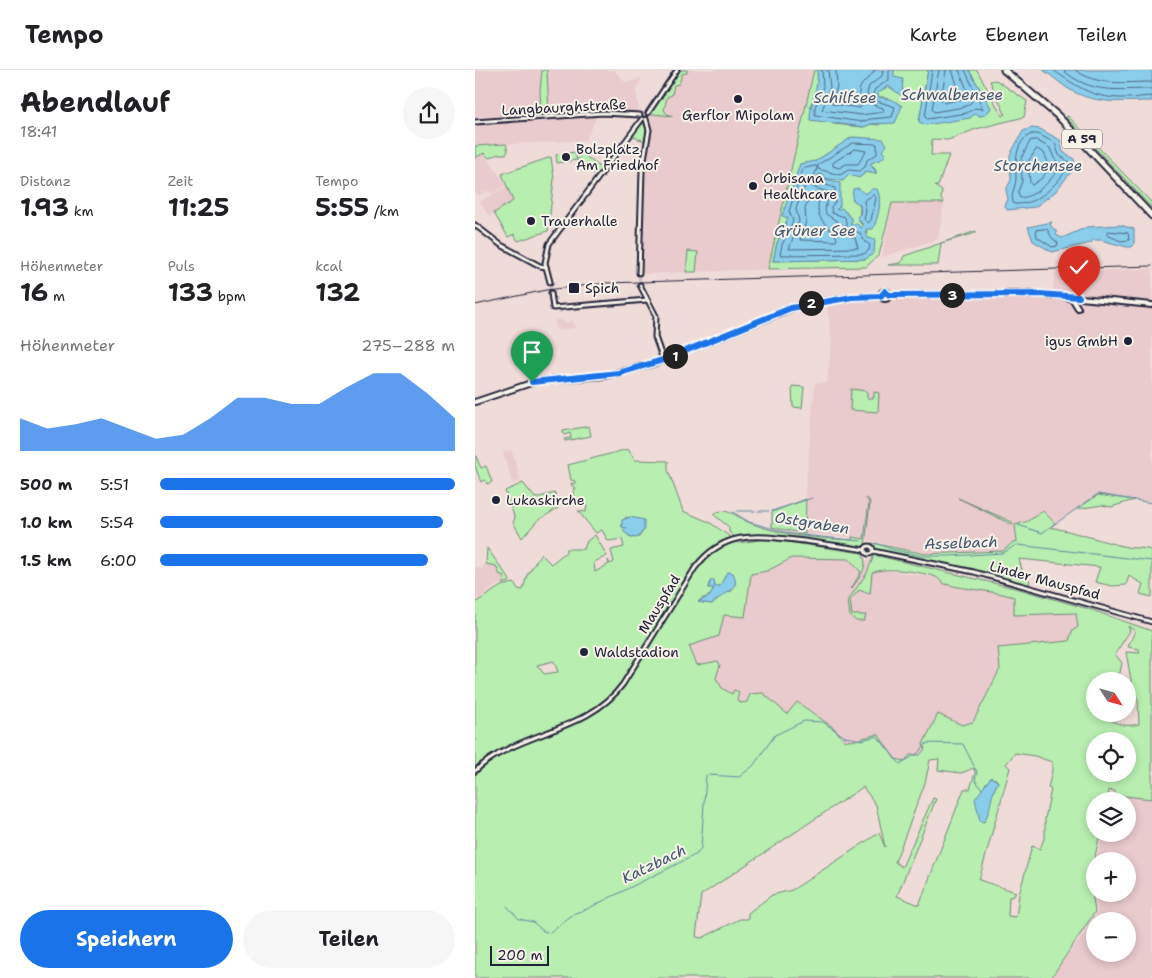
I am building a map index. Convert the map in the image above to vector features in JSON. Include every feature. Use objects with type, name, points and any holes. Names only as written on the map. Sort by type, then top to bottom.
[{"type":"highway","name":"A 59","points":[[1004,70],[1036,96],[1072,130],[1152,216]]},
{"type":"highway","name":"A 59","points":[[1009,70],[1065,118],[1152,211]]},
{"type":"main road","points":[[475,402],[537,381],[604,376],[656,363],[791,308],[852,297],[881,296],[885,300],[889,295],[1065,295],[1152,306]]},
{"type":"main road","points":[[1065,295],[1073,300],[1078,308]]},
{"type":"street","points":[[550,282],[546,267],[546,251],[551,240],[643,118],[649,116],[648,112],[677,70]]},
{"type":"street","points":[[639,274],[642,172],[649,130],[643,118],[643,112],[648,112]]},
{"type":"street","name":"Langbaurghstraße","points":[[475,123],[603,113],[643,118]]},
{"type":"street","points":[[475,225],[501,245],[540,266],[546,267]]},
{"type":"street","points":[[640,286],[657,320],[655,337],[663,360]]},
{"type":"street","points":[[551,293],[553,308],[647,300]]},
{"type":"street","points":[[656,363],[660,359],[659,349]]},
{"type":"street","name":"Mauspfad","points":[[475,771],[492,758],[584,716],[610,700],[623,684],[699,563],[713,550],[735,539],[765,536],[865,550]]},
{"type":"street","name":"Linder Mauspfad","points":[[865,550],[868,555],[873,551],[974,572],[1152,622]]},
{"type":"shaded area","points":[[475,70],[614,70],[626,83],[641,78],[636,92],[639,109],[636,112],[599,111],[586,140],[475,146]]},
{"type":"shaded area","points":[[677,70],[814,70],[768,269],[641,274],[643,181],[651,130],[651,112]]},
{"type":"shaded area","points":[[484,153],[506,185],[492,194],[489,191],[486,193],[485,191],[479,195],[475,192],[475,158]]},
{"type":"shaded area","points":[[507,186],[514,201],[489,216],[480,202]]},
{"type":"shaded area","points":[[892,203],[944,203],[938,239],[882,257]]},
{"type":"shaded area","points":[[1152,269],[1152,302],[1053,291],[1055,272]]},
{"type":"shaded area","points":[[1033,296],[1152,308],[1152,502],[1098,494],[1056,523],[1043,510],[1027,521],[1015,525],[1016,540],[1003,551],[925,554],[856,537],[805,534],[807,501],[805,494],[815,383],[827,383],[832,342],[827,303],[851,300]]},
{"type":"shaded area","points":[[555,320],[562,320],[565,323],[573,320],[575,328],[556,330]]},
{"type":"shaded area","points":[[511,450],[521,481],[513,483],[503,453]]},
{"type":"shaded area","points":[[792,558],[849,559],[861,572],[851,588],[863,572],[865,560],[871,561],[878,570],[928,576],[937,578],[945,584],[992,590],[1014,597],[1014,615],[1076,613],[1078,627],[1072,631],[1069,641],[998,648],[1000,669],[973,722],[962,726],[938,714],[925,749],[920,755],[905,761],[895,759],[878,734],[852,741],[844,740],[834,728],[797,702],[787,714],[760,693],[749,695],[747,702],[739,703],[722,688],[715,678],[720,665],[718,663],[697,665],[689,646],[719,636],[724,615],[745,617],[751,574],[767,571]]},
{"type":"shaded area","points":[[485,563],[496,565],[504,581],[488,591],[475,603],[475,566],[482,570]]},
{"type":"shaded area","points":[[1136,797],[1152,799],[1152,978],[1051,978],[1086,931],[1086,962],[1136,962],[1136,912],[1097,912],[1096,902],[1136,902],[1136,852],[1098,852],[1100,842],[1136,842]]},
{"type":"green space","points":[[542,70],[547,70],[549,114],[575,113],[541,116],[540,90]]},
{"type":"green space","points":[[678,70],[687,70],[687,73],[682,74],[679,84],[674,85],[672,95],[667,97],[664,110],[667,114],[673,116],[652,114],[651,111]]},
{"type":"green space","points":[[814,70],[817,70],[819,86],[810,106],[833,124],[863,127],[871,124],[879,125],[884,97],[879,97],[877,93],[888,86],[902,96],[903,89],[893,77],[894,70],[928,70],[919,121],[973,115],[976,112],[979,116],[985,115],[991,108],[969,70],[977,70],[1002,116],[1005,114],[990,81],[996,80],[1027,101],[1024,117],[976,129],[948,140],[932,139],[931,155],[949,155],[938,186],[935,186],[942,191],[941,199],[944,203],[892,203],[879,255],[866,267],[768,269]],"holes":[[[852,137],[886,155],[870,164],[876,170],[875,174],[866,172],[863,175],[849,175],[843,181],[819,174],[818,177],[836,210],[846,212],[852,220],[850,224],[861,228],[863,227],[859,221],[860,205],[852,199],[865,194],[866,259],[773,261],[777,243],[788,218],[800,164],[816,161]]]},
{"type":"green space","points":[[1068,116],[1152,203],[1152,208],[1066,117]]},
{"type":"green space","points":[[641,123],[646,126],[645,143],[643,140],[632,135]]},
{"type":"green space","points":[[506,144],[508,151],[506,154],[498,154],[489,158],[484,153],[475,158],[475,146]]},
{"type":"green space","points":[[575,152],[577,160],[582,153],[602,169],[598,175],[589,171],[576,160],[557,163],[556,155]]},
{"type":"green space","points":[[551,157],[554,179],[548,231],[518,241],[514,234],[508,237],[494,213],[513,201],[502,174]]},
{"type":"green space","points":[[976,231],[976,233],[943,242]]},
{"type":"green space","points":[[941,243],[938,265],[888,265],[901,263],[904,256]]},
{"type":"green space","points":[[688,251],[698,252],[696,272],[686,272]]},
{"type":"green space","points":[[792,386],[804,387],[802,408],[793,407]]},
{"type":"green space","points":[[851,389],[867,391],[867,398],[874,398],[874,392],[879,393],[878,412],[850,410]]},
{"type":"green space","points":[[589,426],[591,436],[565,441],[564,439],[571,438],[570,433],[564,435],[563,431]]},
{"type":"green space","points":[[628,449],[635,460],[668,461],[668,470],[683,511],[709,522],[739,543],[766,539],[862,553],[865,563],[864,568],[851,589],[861,572],[849,559],[792,558],[767,571],[751,574],[745,617],[724,615],[719,636],[689,646],[697,665],[718,661],[720,665],[716,678],[722,688],[732,694],[734,690],[739,692],[737,700],[740,703],[747,702],[750,694],[763,693],[787,714],[797,702],[834,728],[844,740],[852,741],[878,734],[895,759],[905,761],[910,755],[920,755],[925,749],[923,744],[938,714],[962,725],[973,722],[1000,669],[998,648],[1069,641],[1072,631],[1078,627],[1076,613],[1014,615],[1014,597],[945,584],[936,577],[922,573],[894,570],[872,573],[870,594],[859,590],[850,600],[852,615],[866,615],[864,621],[856,621],[850,616],[848,600],[867,573],[874,555],[1019,589],[1092,610],[1152,631],[1152,799],[1136,797],[1136,792],[1115,792],[1109,790],[1109,792],[1086,792],[1086,842],[1098,842],[1096,852],[1086,852],[1086,902],[1094,902],[1095,912],[1086,912],[1086,926],[1051,978],[475,978],[475,603],[501,586],[514,583],[518,589],[523,590],[527,575],[541,554],[551,564],[566,552],[566,549],[584,549],[587,541],[595,535],[607,556],[594,562],[595,572],[609,564],[608,560],[610,564],[614,562],[611,550],[624,547],[622,539],[608,541],[602,530],[596,533],[578,511],[586,512],[587,503],[576,505],[573,489],[576,489],[571,483],[575,484],[575,481],[571,480],[568,465]],"holes":[[[626,517],[643,520],[644,530],[639,537],[631,538],[626,533],[627,527],[622,527]],[[729,572],[733,574],[735,582],[732,591],[724,593],[712,604],[698,602],[712,593],[713,587],[708,588],[709,583],[714,580],[715,587],[721,585]],[[554,661],[558,672],[544,674],[537,665]],[[1015,753],[1035,756],[1052,762],[1048,788],[1051,789],[1045,819],[1045,836],[1040,849],[1032,846],[1019,895],[1016,917],[1008,916],[1009,897],[1014,896],[1016,892],[979,880],[1010,768],[1006,764]],[[939,759],[938,770],[961,773],[974,768],[975,773],[970,789],[964,789],[919,905],[897,896],[936,799],[933,798],[902,867],[895,862],[925,783],[930,760]],[[991,778],[996,779],[998,782],[980,818],[985,784]],[[863,787],[876,805],[885,847],[879,833],[792,890],[772,895],[748,913],[748,919],[740,919],[702,938],[696,937],[701,895]]]},
{"type":"green space","points":[[475,454],[481,468],[486,466],[492,482],[487,484],[485,480],[481,482],[475,466]]},
{"type":"green space","points":[[523,483],[535,498],[555,493],[558,508],[537,521],[522,538],[513,522],[515,519],[505,491]]},
{"type":"green space","points":[[1098,495],[1134,500],[1111,507],[1102,505],[1077,509]]},
{"type":"green space","points":[[866,498],[870,503],[865,545],[861,547],[758,535],[736,538],[729,532],[729,527],[713,514],[722,511],[727,512],[761,527],[799,536],[852,540],[852,537],[864,539],[869,502]]},
{"type":"green space","points":[[958,498],[1012,522],[1013,525]]},
{"type":"green space","points":[[806,499],[805,534],[772,527],[772,512]]},
{"type":"green space","points":[[1043,511],[1055,523],[1050,527],[1126,547],[1152,550],[1152,597],[1140,594],[1143,584],[1129,576],[1126,585],[1112,586],[1095,582],[1100,567],[1019,559],[1022,570],[1030,581],[1028,586],[877,550],[872,543],[925,554],[1003,551],[1012,543],[1017,542],[1015,525],[1028,521]]},
{"type":"green space","points":[[487,548],[510,580],[509,582],[502,584],[504,581],[503,575],[500,575],[496,566],[486,564]]},
{"type":"water","name":"Schilfsee","points":[[817,70],[894,70],[894,77],[903,79],[902,96],[888,86],[877,94],[879,97],[893,100],[902,106],[895,123],[871,124],[864,127],[810,120],[817,83]]},
{"type":"water","name":"Schwalbensee","points":[[928,70],[969,70],[991,108],[985,115],[979,116],[976,113],[970,118],[926,125],[919,122]]},
{"type":"water","points":[[1043,70],[1152,70],[1152,101],[1111,101],[1092,98],[1072,91]]},
{"type":"water","name":"Storchensee","points":[[1032,128],[1040,129],[1060,140],[1063,152],[1074,159],[1075,167],[1055,192],[1035,207],[1007,210],[1005,206],[1008,199],[1006,190],[1011,180],[1010,155],[1023,131]]},
{"type":"water","name":"Grüner See","points":[[852,137],[883,139],[887,145],[882,151],[886,155],[879,161],[877,160],[870,164],[877,173],[866,172],[859,178],[849,175],[843,181],[824,178],[825,176],[819,174],[818,177],[840,183],[840,206],[836,210],[842,208],[852,220],[850,224],[857,224],[861,228],[863,225],[857,217],[861,213],[860,205],[852,199],[853,189],[858,188],[865,194],[872,189],[877,189],[880,199],[878,214],[873,229],[867,229],[865,232],[868,238],[875,240],[874,253],[866,259],[773,261],[777,243],[788,218],[782,216],[800,164],[816,161]]},
{"type":"water","points":[[1052,222],[1050,225],[1057,232],[1056,235],[1062,238],[1087,227],[1120,225],[1134,229],[1134,244],[1131,247],[1127,247],[1101,240],[1093,240],[1091,243],[1052,252],[1033,241],[1028,227]]},
{"type":"water","points":[[630,517],[644,520],[644,530],[637,538],[631,537],[624,532],[623,530],[627,528],[622,527],[622,520]]},
{"type":"water","points":[[727,572],[733,573],[735,584],[733,588],[712,604],[698,602],[710,596],[714,588],[708,588],[711,580],[714,580],[715,587],[720,586]]},
{"type":"water","points":[[991,777],[998,782],[984,822],[980,821],[975,799]]},
{"type":"waterway","points":[[1052,526],[1098,494],[1152,503]]},
{"type":"waterway","points":[[772,511],[812,498]]},
{"type":"waterway","points":[[737,511],[755,511]]},
{"type":"waterway","points":[[758,511],[769,511]]},
{"type":"waterway","name":"Ostgraben","points":[[733,512],[749,522],[792,534],[861,541]]},
{"type":"waterway","points":[[1018,525],[1042,533],[1050,527]]},
{"type":"waterway","name":"Asselbach","points":[[876,543],[891,549],[922,556],[1003,553],[1016,545]]},
{"type":"waterway","name":"Asselbach","points":[[1018,545],[1152,561]]},
{"type":"waterway","name":"Katzbach","points":[[709,775],[739,777],[753,766],[775,735],[804,721],[823,722],[845,737],[862,740],[877,736],[900,764],[918,753],[927,743],[963,744],[974,766]]},
{"type":"waterway","name":"Katzbach","points":[[975,768],[977,772],[975,780],[982,789]]},
{"type":"waterway","name":"Katzbach","points":[[550,932],[575,913],[587,909],[697,854],[701,848],[706,775]]},
{"type":"waterway","name":"Katzbach","points":[[507,906],[519,919],[533,922],[543,931],[547,932]]},
{"type":"tunnel","points":[[639,273],[640,285]]},
{"type":"tunnel","points":[[550,282],[551,293]]},
{"type":"railway","points":[[475,305],[546,290],[607,283],[1152,266]]},
{"type":"place","name":"Gerflor Mipolam","points":[[738,99]]},
{"type":"place","name":"Bolzplatz Am Friedhof","points":[[566,157]]},
{"type":"place","name":"Orbisana Healthcare","points":[[753,186]]},
{"type":"place","name":"Trauerhalle","points":[[531,221]]},
{"type":"place","name":"Spich","points":[[574,288]]},
{"type":"place","name":"igus GmbH","points":[[1128,341]]},
{"type":"place","name":"Lukaskirche","points":[[496,500]]},
{"type":"place","name":"Waldstadion","points":[[584,652]]},
{"type":"route","points":[[532,382],[593,378],[636,369],[656,363],[791,308],[852,297],[881,296],[881,293],[885,291],[889,295],[1040,294],[1079,297]]}]
